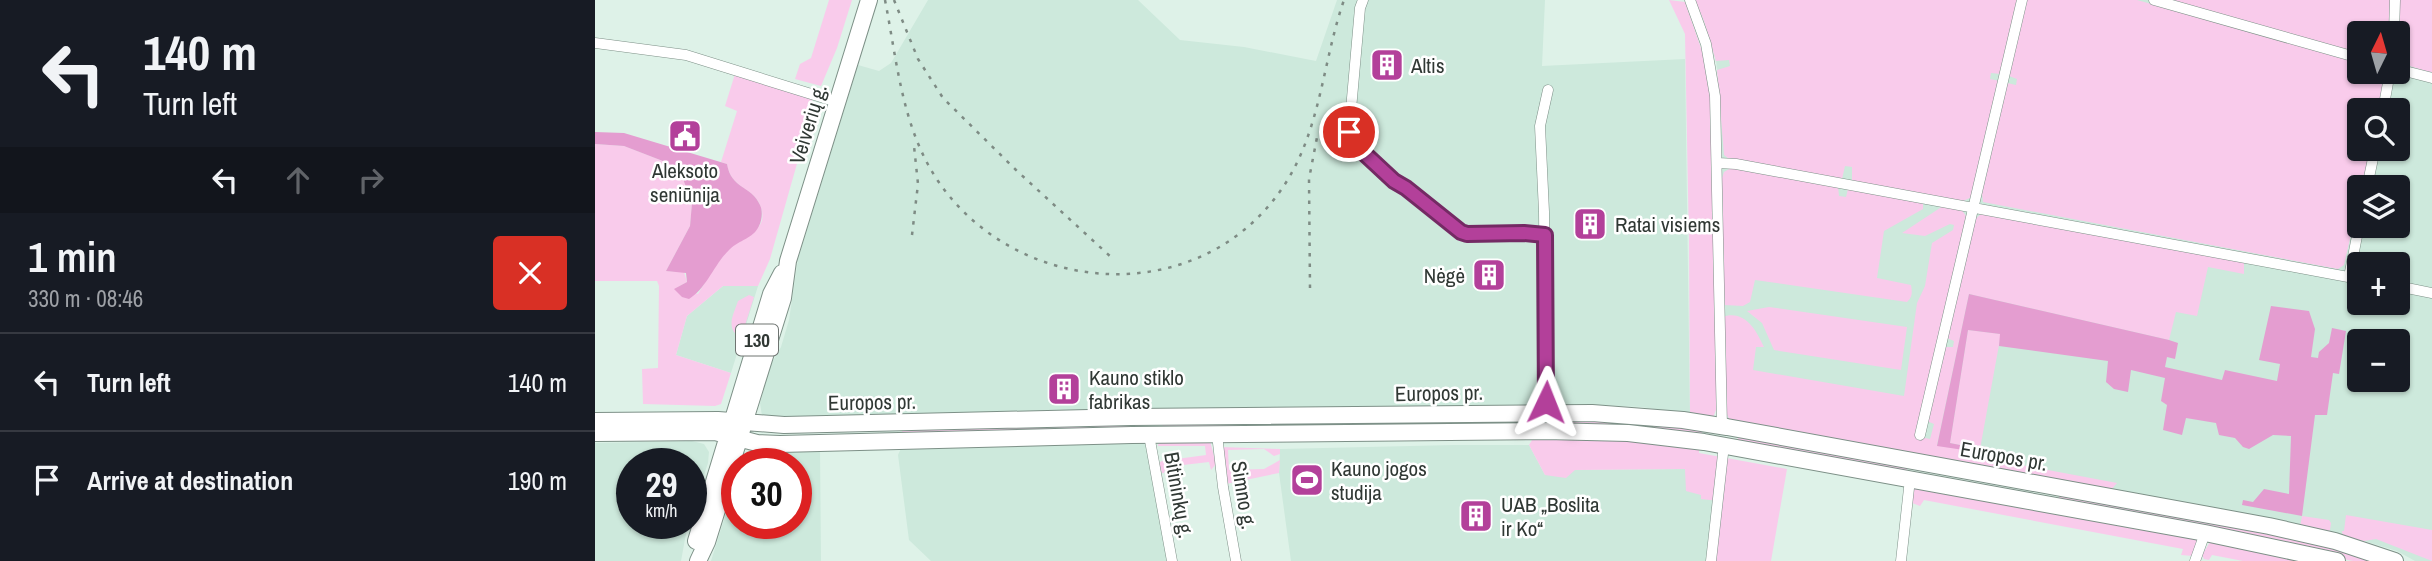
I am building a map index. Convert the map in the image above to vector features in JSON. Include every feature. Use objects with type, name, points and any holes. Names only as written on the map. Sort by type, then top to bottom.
[{"type":"main road","name":"Veiverių g.","points":[[696,561],[696,541],[736,429],[771,294],[788,261],[869,0]]},
{"type":"main road","points":[[1546,413],[1546,431]]},
{"type":"main road","points":[[1445,414],[1445,432]]},
{"type":"main road","name":"Europos pr.","points":[[595,433],[715,432],[774,425],[1164,417],[1620,414],[1724,426],[2281,529],[2335,541],[2395,561]]},
{"type":"main road","points":[[1149,435],[1150,426],[1164,417]]},
{"type":"main road","name":"Europos pr.","points":[[595,421],[736,429],[757,443],[780,444],[1217,434],[1546,431],[1628,433],[1724,445],[2205,533],[2300,556],[2337,561]]},
{"type":"main road","points":[[889,423],[890,441]]},
{"type":"main road","points":[[1724,426],[1724,445]]},
{"type":"main road","points":[[1910,479],[1913,461]]},
{"type":"main road","points":[[2024,500],[2036,492],[2038,484]]},
{"type":"street","points":[[1363,0],[1360,8],[1349,132],[1351,141],[1394,181],[1461,232],[1545,235]]},
{"type":"street","points":[[1690,0],[1706,44],[1717,120],[1724,426]]},
{"type":"street","points":[[1920,435],[2022,0]]},
{"type":"street","points":[[2154,0],[2347,55]]},
{"type":"street","points":[[2394,21],[2395,0]]},
{"type":"street","points":[[595,43],[695,57],[837,102]]},
{"type":"street","points":[[2410,72],[2432,78]]},
{"type":"street","points":[[1546,413],[1545,235],[1540,126],[1548,90]]},
{"type":"street","points":[[1718,163],[1748,166],[2347,277]]},
{"type":"street","points":[[2410,289],[2432,293]]},
{"type":"street","name":"Simno g.","points":[[1217,434],[1236,561]]},
{"type":"street","name":"Bitininkų g.","points":[[1149,435],[1172,561]]},
{"type":"street","points":[[1711,561],[1724,445]]},
{"type":"street","points":[[1901,561],[1910,479]]},
{"type":"street","points":[[2195,561],[2205,533]]},
{"type":"shaded area","points":[[829,0],[852,0],[837,48],[821,86],[795,79],[800,64],[811,58]]},
{"type":"shaded area","points":[[928,0],[1138,0],[1180,40],[1244,47],[1316,61],[1337,0],[1545,0],[1542,66],[1685,59],[1690,415],[1642,407],[1599,405],[772,421],[762,416],[760,403],[771,364],[781,347],[789,320],[798,259],[858,65],[879,71],[891,63]]},
{"type":"shaded area","points":[[1669,0],[1685,2],[1704,57],[1712,96],[1717,407],[1713,418],[1690,415],[1685,34]]},
{"type":"shaded area","points":[[1695,0],[2432,0],[2432,561],[2415,561],[2397,551],[2364,541],[1729,419],[1723,305],[1721,95],[1716,61]]},
{"type":"shaded area","points":[[1695,0],[2018,0],[2001,74],[1991,73],[1990,79],[2000,81],[1972,197],[1963,201],[1852,181],[1852,167],[1845,166],[1842,179],[1728,158],[1724,155],[1717,70],[1730,66],[1729,60],[1716,61]]},
{"type":"shaded area","points":[[2027,0],[2137,0],[2347,59],[2347,84],[2384,84],[2381,98],[2347,98],[2347,161],[2367,161],[2365,175],[2347,175],[2347,238],[2350,238],[2344,265],[2338,269],[1983,202],[1982,193],[2007,83],[2016,85],[2017,79],[2009,76]]},
{"type":"shaded area","points":[[2167,0],[2391,0],[2390,21],[2347,21],[2347,50]]},
{"type":"shaded area","points":[[2400,0],[2432,0],[2432,73],[2410,66],[2410,21],[2398,21]]},
{"type":"shaded area","points":[[735,74],[809,98],[816,104],[811,121],[800,138],[800,153],[770,259],[758,286],[723,286],[687,316],[676,355],[731,373],[721,404],[643,404],[642,369],[658,368],[659,286],[657,281],[595,281],[595,144],[624,146],[668,163],[680,171],[692,203],[690,226],[666,271],[684,272],[687,282],[678,287],[698,294],[729,249],[753,232],[762,221],[757,199],[737,183],[727,164],[721,162],[737,111],[725,106]]},
{"type":"shaded area","points":[[595,132],[624,133],[727,164],[737,183],[752,194],[760,205],[761,218],[756,230],[750,237],[730,249],[701,289],[689,299],[682,297],[674,289],[687,282],[686,273],[666,271],[690,226],[692,203],[680,171],[668,163],[624,146],[595,144]]},
{"type":"shaded area","points":[[1731,168],[1838,186],[1839,196],[1846,197],[1848,189],[1923,203],[1923,209],[1884,231],[1877,278],[1911,285],[1912,294],[1909,300],[1907,302],[1755,280],[1750,302],[1743,306],[1724,305],[1722,178],[1724,172]]},
{"type":"shaded area","points":[[1943,206],[1961,209],[1966,216],[1916,436],[1930,439],[1934,424],[1927,421],[1944,347],[1953,347],[1954,341],[1947,338],[1973,221],[1981,214],[2244,260],[2244,274],[2208,267],[2197,316],[2176,312],[2169,340],[1969,294],[1937,445],[1984,453],[1984,458],[2117,483],[2109,492],[1729,419],[1725,409],[1722,317],[1730,315],[1743,318],[1749,323],[1764,347],[1756,347],[1753,370],[1904,396],[1917,303],[1925,286],[1932,243],[1953,230],[1954,225],[1950,224],[1925,236],[1902,233]]},
{"type":"shaded area","points":[[723,286],[758,286],[731,373],[676,355],[687,316]]},
{"type":"shaded area","points":[[1969,294],[2178,343],[2175,359],[2167,357],[2165,367],[2222,380],[2225,370],[2277,381],[2280,364],[2259,360],[2271,306],[2309,311],[2315,329],[2311,357],[2318,358],[2319,352],[2329,343],[2332,328],[2346,331],[2339,374],[2333,373],[2327,415],[2315,415],[2302,516],[2242,505],[2243,500],[2253,502],[2264,489],[2289,494],[2291,436],[2273,435],[2249,449],[2243,447],[2235,438],[2219,435],[2216,423],[2186,418],[2182,435],[2163,430],[2167,405],[2161,401],[2165,378],[2131,370],[2128,392],[2114,389],[2106,382],[2108,361],[1999,346],[2000,334],[1968,330],[1950,443],[1980,449],[1985,446],[1984,453],[1937,446]]},
{"type":"shaded area","points":[[749,295],[754,297],[741,338],[733,330],[732,321],[738,301]]},
{"type":"shaded area","points":[[1769,307],[1907,327],[1901,370],[1774,350],[1762,323],[1747,311]]},
{"type":"shaded area","points":[[1968,330],[2001,334],[1980,449],[1950,443]]},
{"type":"shaded area","points":[[1308,419],[1435,422],[1435,426],[1160,428],[1163,425],[1264,424]]},
{"type":"shaded area","points":[[1553,419],[1703,428],[1701,437],[1553,424]]},
{"type":"shaded area","points":[[1138,423],[1142,426],[1139,430],[901,433],[903,430],[1080,427]]},
{"type":"shaded area","points":[[1740,434],[1907,467],[1907,470],[1737,440]]},
{"type":"shaded area","points":[[1582,436],[1699,446],[1699,453],[1787,469],[1771,561],[1711,561],[1719,501],[1701,499],[1701,495],[1686,491],[1685,469],[1575,470],[1566,478],[1545,475],[1529,445],[1534,437]]},
{"type":"shaded area","points":[[692,441],[704,444],[706,448],[616,448],[616,539],[685,539],[681,561],[595,561],[595,443]]},
{"type":"shaded area","points":[[1144,441],[1148,450],[1167,561],[931,561],[909,540],[898,455],[902,446]]},
{"type":"shaded area","points":[[1159,441],[1210,441],[1216,464],[1211,470],[1209,462],[1166,467],[1162,473],[1159,463],[1162,461],[1206,455],[1205,446],[1158,446]]},
{"type":"shaded area","points":[[1529,445],[1545,475],[1574,470],[1685,469],[1701,495],[1714,500],[1707,561],[1291,561],[1279,473],[1280,449]]},
{"type":"shaded area","points":[[820,447],[821,561],[711,561],[721,529],[721,539],[812,539],[812,448],[760,448]]},
{"type":"shaded area","points":[[1221,447],[1280,449],[1280,454],[1274,456],[1264,449],[1228,450],[1229,470],[1264,469],[1280,460],[1279,473],[1226,484]]},
{"type":"shaded area","points":[[1915,487],[2197,538],[2198,542],[2193,556],[2181,555],[2183,549],[1924,500],[1920,506],[1912,503]]},
{"type":"shaded area","points":[[2060,493],[2301,537],[2377,561],[2353,561],[2058,501]]},
{"type":"shaded area","points":[[2346,515],[2432,530],[2432,561],[2376,539],[2364,541],[2343,537]]},
{"type":"shaded area","points":[[2302,516],[2329,520],[2330,530],[2328,532],[2300,527]]},
{"type":"shaded area","points":[[2210,542],[2293,558],[2294,561],[2243,561],[2212,555],[2209,560],[2204,559],[2202,555]]},
{"type":"railway","points":[[885,0],[909,117],[916,139],[938,181],[972,220],[1014,248],[1060,267],[1108,274],[1157,270],[1204,255],[1246,229],[1281,190],[1305,145],[1313,121],[1344,0]]},
{"type":"railway","points":[[894,0],[918,59],[943,98],[1112,258]]},
{"type":"railway","points":[[1310,288],[1309,179],[1318,132]]},
{"type":"railway","points":[[912,235],[918,184],[914,146]]},
{"type":"place","name":"Altis","points":[[1387,65]]},
{"type":"place","name":"Aleksoto seniūnija","points":[[685,136]]},
{"type":"place","name":"Ratai visiems","points":[[1590,224]]},
{"type":"place","name":"Nėgė","points":[[1489,275]]},
{"type":"place","name":"Kauno stiklo fabrikas","points":[[1064,389]]},
{"type":"place","name":"Kauno jogos studija","points":[[1307,480]]},
{"type":"place","name":"UAB „Boslita ir Ko“","points":[[1476,516]]},
{"type":"route","points":[[1349,132],[1351,141],[1394,181],[1461,232],[1545,235],[1546,402]]}]
